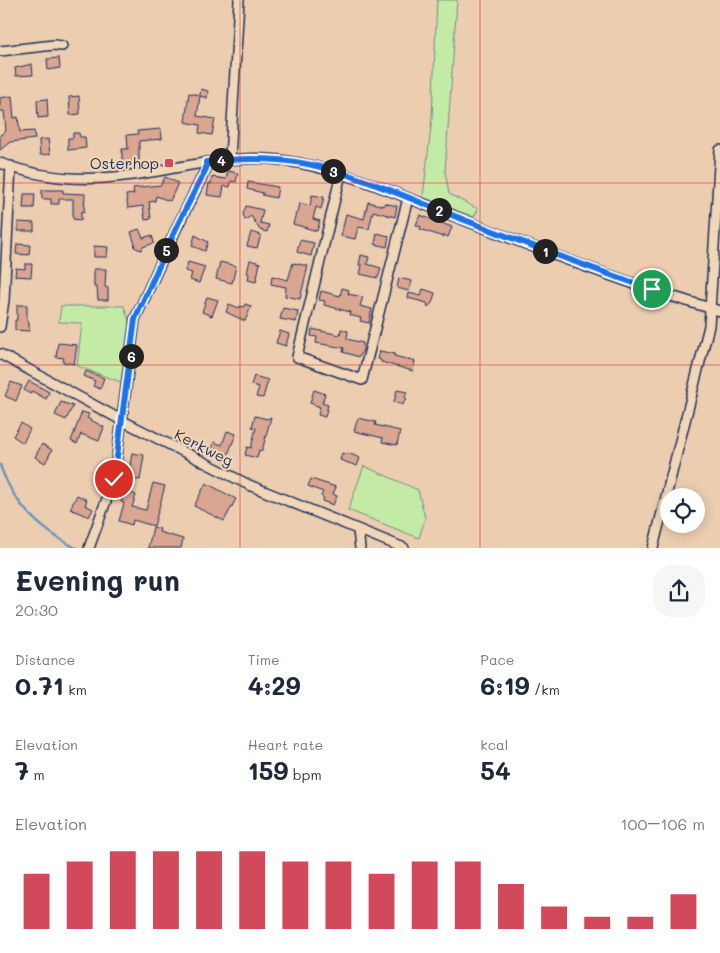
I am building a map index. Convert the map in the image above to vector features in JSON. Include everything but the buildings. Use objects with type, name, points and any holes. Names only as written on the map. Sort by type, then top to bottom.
[{"type":"street","points":[[230,159],[239,0]]},
{"type":"street","points":[[0,51],[54,45],[62,46]]},
{"type":"street","points":[[653,548],[709,326],[715,310],[720,150]]},
{"type":"street","points":[[0,162],[53,177],[84,178],[117,177],[230,159],[279,160],[310,165],[408,198],[593,269],[715,310]]},
{"type":"street","points":[[89,547],[114,479],[135,319],[179,222],[206,169],[206,162]]},
{"type":"street","points":[[0,327],[4,300],[10,166]]},
{"type":"street","points":[[341,174],[298,357],[362,380],[408,198]]},
{"type":"street","name":"Kerkweg","points":[[0,354],[123,421],[249,485],[404,548]]},
{"type":"street","points":[[358,530],[360,548]]},
{"type":"green space","points":[[437,0],[457,0],[445,171],[449,194],[478,209],[474,217],[423,197],[432,118]]},
{"type":"green space","points":[[61,306],[124,306],[130,324],[121,382],[77,366],[82,323],[59,322]]},
{"type":"green space","points":[[364,466],[418,490],[425,518],[419,538],[348,510]]},
{"type":"waterway","points":[[0,465],[12,492],[29,514],[51,533],[76,548]]},
{"type":"place","name":"Osterhop","points":[[169,163]]},
{"type":"route","points":[[114,479],[135,319],[179,222],[206,169],[206,162],[249,159],[279,160],[310,165],[378,186],[593,269],[652,289]]}]
